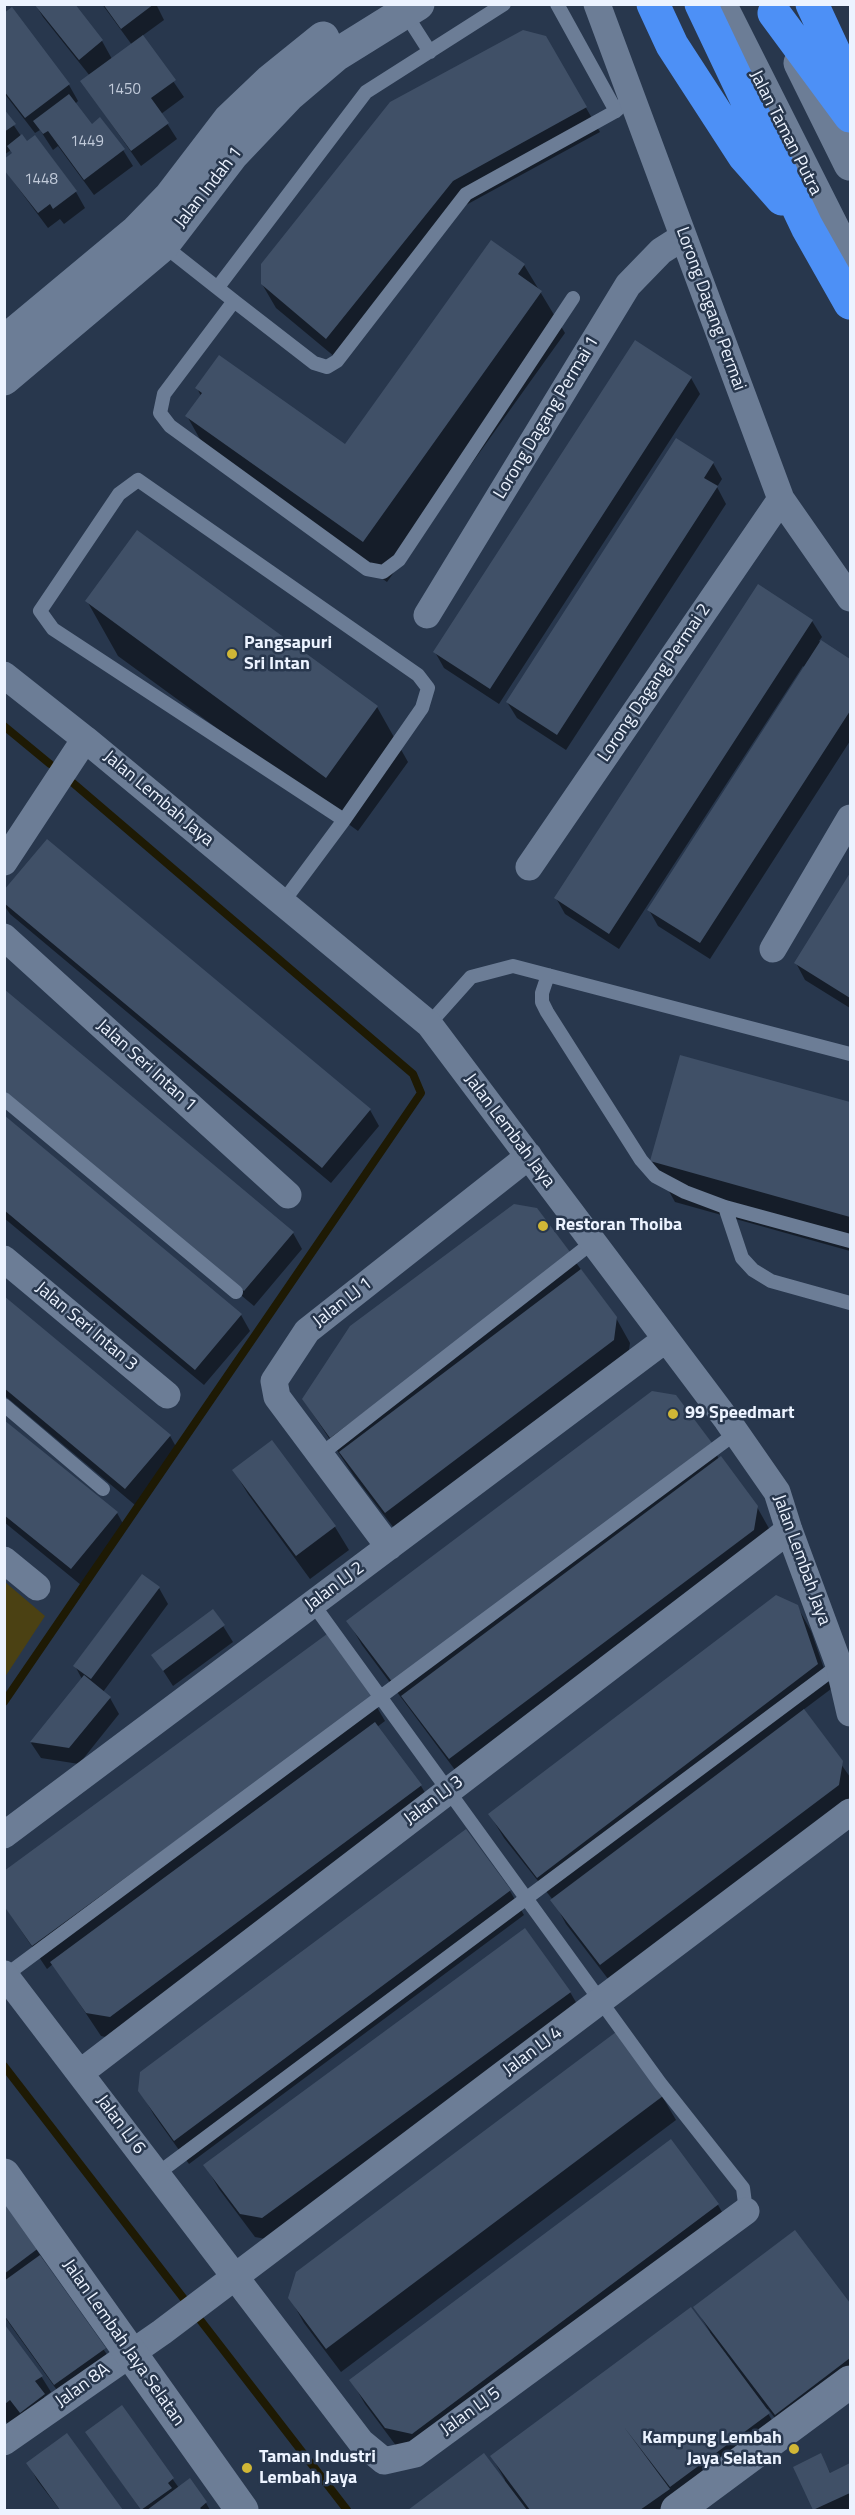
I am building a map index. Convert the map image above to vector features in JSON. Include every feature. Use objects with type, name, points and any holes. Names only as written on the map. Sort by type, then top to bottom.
[{"type":"highway","points":[[653,4],[672,45],[744,156],[807,227]]},
{"type":"highway","points":[[701,4],[807,227],[850,303]]},
{"type":"highway","points":[[812,4],[850,86]]},
{"type":"highway","points":[[772,9],[850,116]]},
{"type":"street","name":"Lorong Dagang Permai","points":[[597,4],[623,104],[683,237],[781,499],[850,598]]},
{"type":"street","name":"Jalan Taman Putra","points":[[720,4],[850,262]]},
{"type":"street","name":"Jalan Indah 1","points":[[4,379],[164,245],[232,155],[289,95],[336,55],[400,7]]},
{"type":"street","name":"Jalan Indah 1","points":[[4,342],[136,232],[170,197],[229,120],[271,80],[320,39],[400,7]]},
{"type":"street","points":[[772,9],[850,164]]},
{"type":"street","name":"Lorong Dagang Permai 1","points":[[427,615],[628,285],[661,251],[683,237]]},
{"type":"street","name":"Lorong Dagang Permai 2","points":[[529,867],[781,499]]},
{"type":"street","name":"Jalan Lembah Jaya","points":[[4,675],[85,739],[429,1024],[736,1433],[777,1492],[838,1665],[850,1713]]},
{"type":"street","points":[[4,862],[85,739]]},
{"type":"street","points":[[773,949],[850,818]]},
{"type":"street","name":"Jalan Seri Intan 1","points":[[4,937],[288,1195]]},
{"type":"street","name":"Jalan LJ 1","points":[[388,1547],[278,1397],[274,1381],[307,1331],[529,1156]]},
{"type":"street","name":"Jalan Seri Intan 3","points":[[4,1259],[167,1395]]},
{"type":"street","name":"Jalan LJ 2","points":[[4,1835],[666,1339]]},
{"type":"street","name":"Jalan LJ 3","points":[[80,2073],[789,1530]]},
{"type":"street","points":[[4,1560],[37,1587]]},
{"type":"street","name":"Jalan LJ 4","points":[[162,2332],[850,1812]]},
{"type":"street","name":"Jalan LJ 6","points":[[5,1974],[157,2174],[225,2284]]},
{"type":"street","name":"Jalan Lembah Jaya Selatan","points":[[4,2175],[242,2511]]},
{"type":"street","name":"Jalan LJ 5","points":[[225,2284],[361,2442],[384,2461],[415,2454],[746,2211]]},
{"type":"street","name":"Jalan 8A","points":[[4,2442],[162,2332]]},
{"type":"street","points":[[677,2511],[850,2382]]},
{"type":"lane","points":[[218,287],[366,92],[504,4]]},
{"type":"lane","points":[[164,245],[314,363],[327,368],[337,361],[466,194],[623,104],[557,4]]},
{"type":"lane","points":[[400,7],[430,52]]},
{"type":"lane","points":[[234,301],[164,394],[160,413],[170,426],[367,569],[383,572],[399,560],[573,298]]},
{"type":"lane","points":[[283,902],[344,820],[422,708],[428,688],[418,675],[138,480],[119,494],[40,611],[53,629],[344,820]]},
{"type":"lane","points":[[429,1024],[471,977],[513,966],[850,1054]]},
{"type":"lane","points":[[548,975],[542,993],[542,1002],[547,1012],[641,1160],[655,1176],[685,1192],[725,1206],[850,1241]]},
{"type":"lane","points":[[4,1099],[236,1292]]},
{"type":"lane","points":[[725,1206],[742,1258],[753,1270],[771,1281],[850,1303]]},
{"type":"lane","points":[[320,1455],[593,1242]]},
{"type":"lane","points":[[4,1405],[103,1489]]},
{"type":"lane","points":[[5,1974],[736,1433]]},
{"type":"lane","points":[[313,1604],[660,2083],[743,2188],[746,2211]]},
{"type":"lane","points":[[157,2174],[838,1665]]},
{"type":"shaded area","points":[[5,1582],[45,1616],[5,1677]]},
{"type":"building","points":[[34,4],[75,4],[103,40],[79,60]]},
{"type":"building","points":[[103,4],[154,4],[121,29]]},
{"type":"building","points":[[12,7],[70,84],[25,118],[4,91],[4,13]]},
{"type":"building","points":[[523,30],[546,36],[587,107],[453,181],[326,339],[261,284],[261,264],[390,102]]},
{"type":"building","points":[[143,35],[176,80],[151,98],[169,123],[131,151],[80,81]]},
{"type":"building","points":[[69,94],[92,124],[100,117],[125,149],[84,180],[48,131],[43,134],[33,121]]},
{"type":"building","points":[[4,109],[16,124],[4,132]]},
{"type":"building","points":[[22,134],[27,141],[35,135],[77,191],[53,209],[50,204],[38,213],[4,170],[4,159],[12,153],[7,146]]},
{"type":"building","points":[[491,240],[525,264],[518,274],[542,291],[363,542],[185,416],[202,393],[195,388],[219,355],[345,444]]},
{"type":"building","points":[[635,340],[692,377],[490,689],[433,652]]},
{"type":"building","points":[[676,438],[714,462],[704,478],[718,486],[557,735],[506,702]]},
{"type":"building","name":"Pangsapuri Sri Intan","points":[[137,530],[378,706],[326,778],[85,601]]},
{"type":"building","points":[[758,584],[813,620],[609,934],[554,898]]},
{"type":"building","points":[[821,640],[850,659],[850,711],[700,943],[647,910]]},
{"type":"building","points":[[47,839],[371,1109],[322,1168],[4,903],[4,890]]},
{"type":"building","points":[[850,873],[850,998],[794,963]]},
{"type":"building","points":[[4,989],[294,1232],[244,1291],[4,1091]]},
{"type":"building","points":[[680,1055],[850,1102],[850,1217],[650,1161]]},
{"type":"building","points":[[4,1115],[242,1314],[195,1370],[4,1210]]},
{"type":"building","points":[[514,1204],[537,1208],[573,1256],[330,1438],[302,1399],[350,1326]]},
{"type":"building","points":[[581,1269],[617,1317],[614,1340],[385,1513],[339,1452]]},
{"type":"building","points":[[4,1296],[171,1435],[125,1489],[4,1388]]},
{"type":"building","points":[[652,1391],[676,1395],[712,1443],[393,1683],[346,1621]]},
{"type":"building","points":[[4,1420],[118,1512],[71,1569],[4,1515]]},
{"type":"building","points":[[272,1440],[336,1526],[296,1556],[232,1470]]},
{"type":"building","points":[[721,1456],[758,1506],[754,1530],[449,1759],[401,1696]]},
{"type":"building","points":[[142,1574],[160,1587],[91,1679],[73,1666]]},
{"type":"building","points":[[776,1595],[798,1605],[818,1664],[537,1878],[488,1814]]},
{"type":"building","points":[[213,1609],[225,1625],[163,1671],[151,1655]]},
{"type":"building","points":[[327,1634],[373,1697],[32,1946],[4,1906],[4,1871]]},
{"type":"building","points":[[84,1675],[111,1697],[69,1748],[30,1742]]},
{"type":"building","points":[[804,1709],[843,1761],[839,1785],[600,1965],[550,1900]]},
{"type":"building","points":[[375,1722],[422,1785],[110,2017],[86,2013],[50,1962]]},
{"type":"building","points":[[466,1829],[511,1890],[174,2141],[138,2091],[140,2072]]},
{"type":"building","points":[[525,1928],[571,1992],[262,2218],[240,2214],[203,2165]]},
{"type":"building","points":[[616,2032],[663,2096],[326,2349],[288,2298],[296,2272]]},
{"type":"building","points":[[671,2139],[719,2204],[412,2434],[385,2428],[349,2380]]},
{"type":"building","points":[[4,2199],[40,2247],[4,2274]]},
{"type":"building","points":[[795,2230],[850,2303],[850,2358],[775,2415],[693,2307]]},
{"type":"building","points":[[40,2255],[106,2348],[54,2385],[4,2315],[4,2281]]},
{"type":"building","points":[[691,2307],[770,2413],[670,2487],[624,2427],[670,2489],[640,2510],[530,2510],[490,2456]]},
{"type":"building","points":[[5,2325],[43,2376],[35,2381],[45,2394],[20,2413],[10,2400],[5,2404]]},
{"type":"building","points":[[122,2405],[174,2478],[168,2483],[172,2488],[141,2510],[85,2432]]},
{"type":"building","points":[[67,2433],[123,2510],[60,2510],[26,2463]]},
{"type":"building","points":[[484,2453],[527,2510],[408,2510]]},
{"type":"building","points":[[821,2453],[830,2473],[850,2463],[850,2493],[813,2510],[793,2467]]},
{"type":"building","points":[[190,2478],[207,2502],[200,2508],[202,2510],[147,2510]]},
{"type":"waterway","points":[[4,726],[50,764]]},
{"type":"waterway","points":[[4,1702],[421,1093],[413,1074],[73,783]]},
{"type":"waterway","points":[[4,2066],[347,2510]]},
{"type":"place","name":"Pangsapuri Sri Intan","points":[[232,654]]},
{"type":"place","name":"Restoran Thoiba","points":[[543,1226]]},
{"type":"place","name":"99 Speedmart","points":[[673,1414]]},
{"type":"place","name":"Kampung Lembah Jaya Selatan","points":[[794,2449]]},
{"type":"place","name":"Taman Industri Lembah Jaya","points":[[247,2468]]}]
